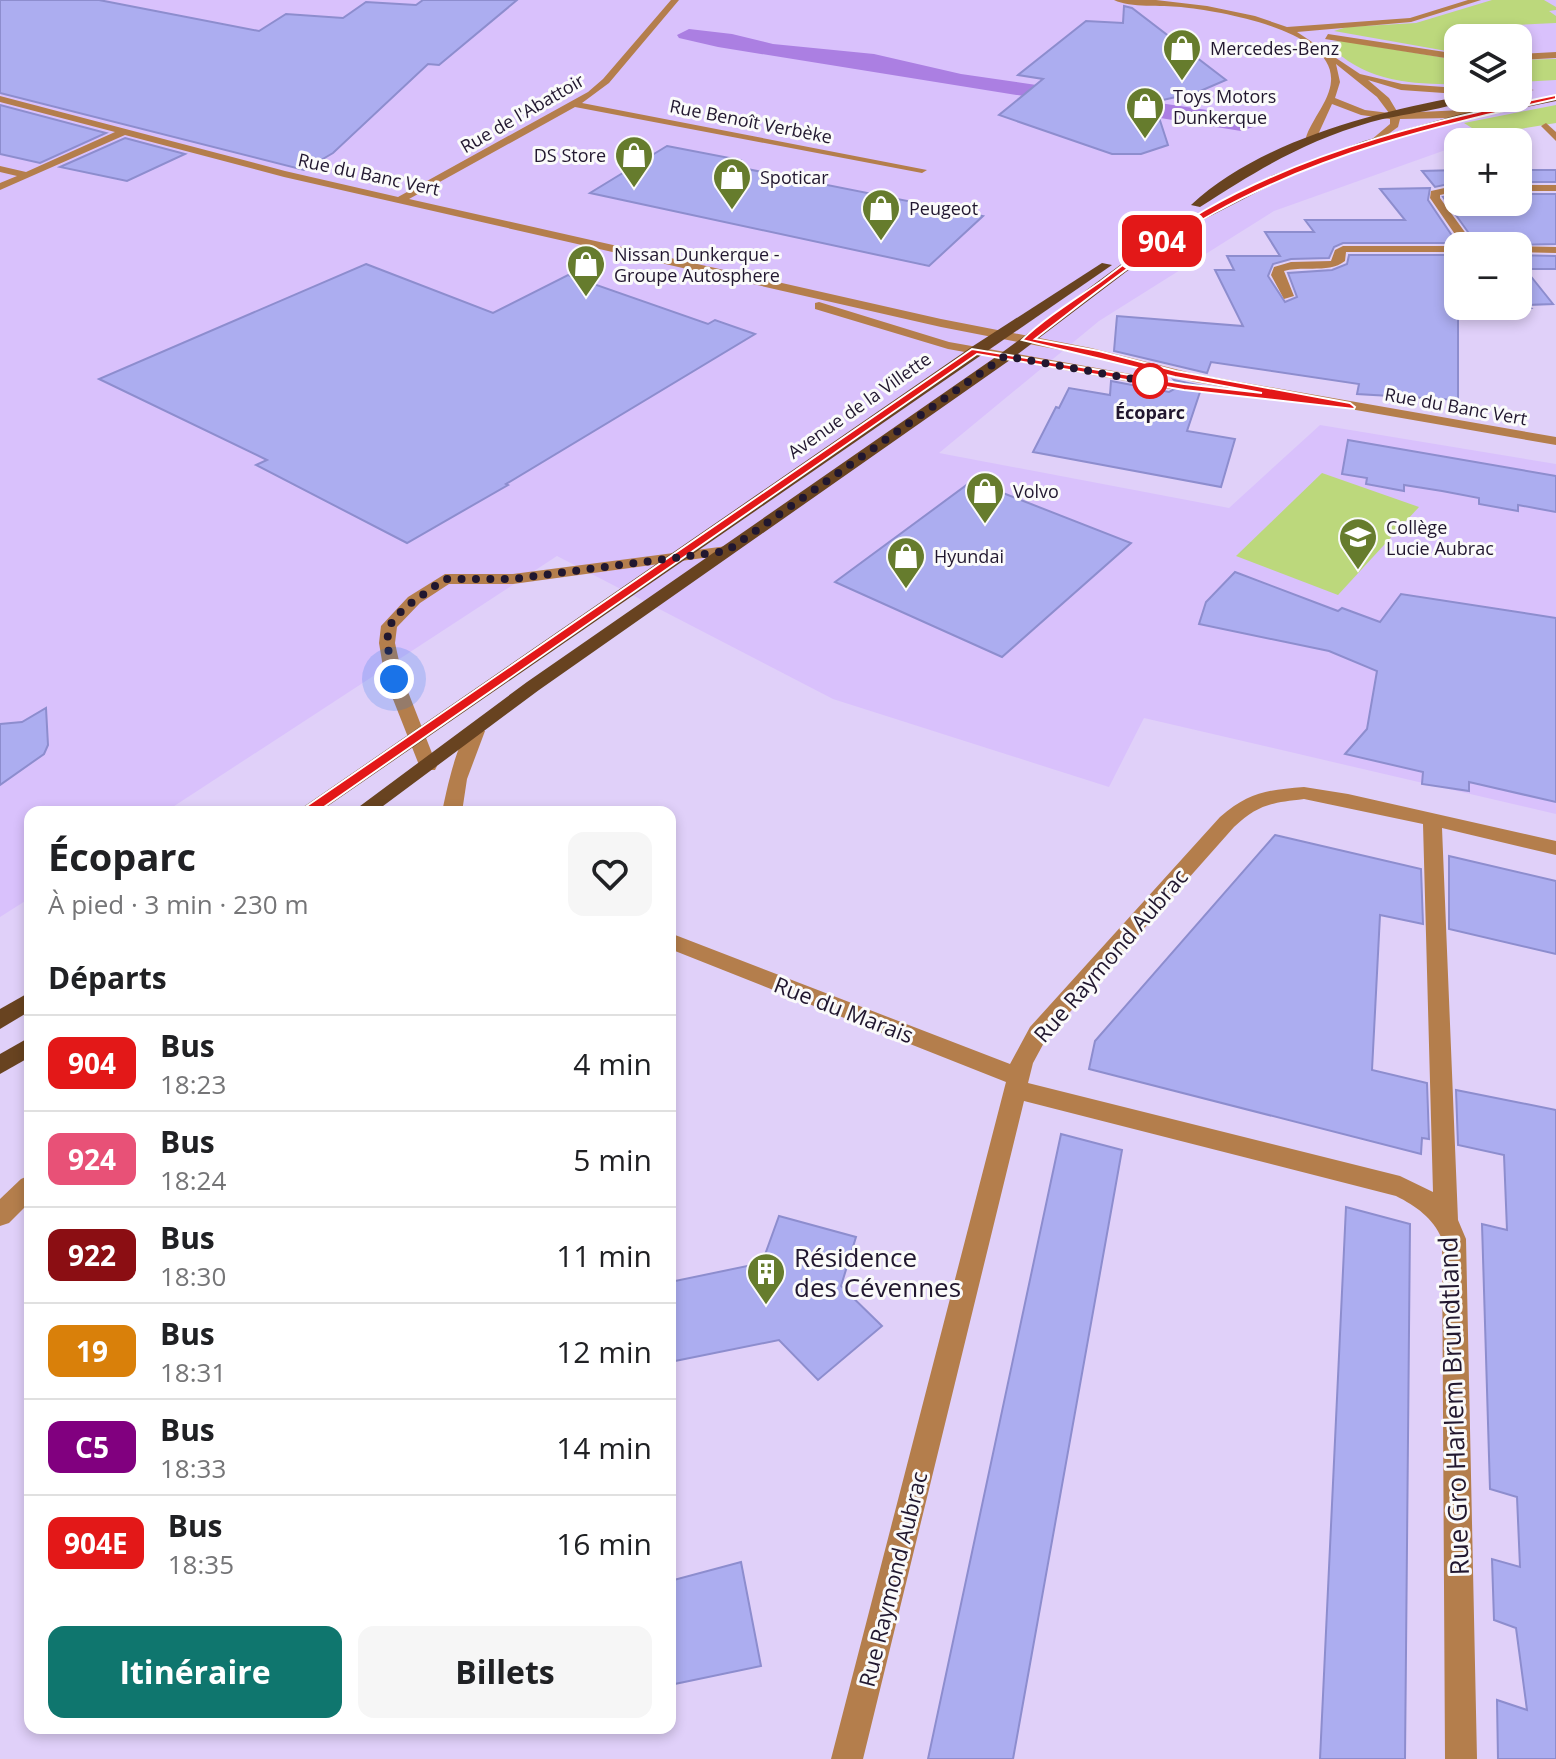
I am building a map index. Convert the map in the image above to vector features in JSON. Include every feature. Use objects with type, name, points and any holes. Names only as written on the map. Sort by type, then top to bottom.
[{"type":"main road","points":[[1532,90],[1556,88]]},
{"type":"main road","name":"Avenue de la Villette","points":[[1532,103],[1556,98]]},
{"type":"main road","name":"Avenue de la Villette","points":[[315,806],[987,343],[1256,165],[1309,140],[1444,104]]},
{"type":"main road","name":"Avenue de la Villette","points":[[371,806],[533,686],[1010,353],[1148,250],[1209,212],[1301,167],[1376,140],[1485,112]]},
{"type":"main road","points":[[0,1020],[24,1004]]},
{"type":"main road","points":[[0,1065],[24,1050]]},
{"type":"street","name":"Rue de l'Abattoir","points":[[401,199],[601,86],[675,0]]},
{"type":"street","points":[[1118,0],[1208,10],[1286,30],[1302,38],[1351,71],[1387,102],[1395,125],[1376,140]]},
{"type":"street","points":[[1286,30],[1411,20],[1477,0]]},
{"type":"street","points":[[1302,38],[1351,38],[1444,55]]},
{"type":"street","points":[[1309,140],[1317,131],[1331,99],[1337,73],[1320,49]]},
{"type":"street","points":[[1532,56],[1556,55]]},
{"type":"street","points":[[1351,71],[1395,86],[1444,90]]},
{"type":"street","name":"Rue du Banc Vert","points":[[0,99],[284,174],[732,277],[987,343],[1010,353],[1184,387],[1350,407]]},
{"type":"street","points":[[1331,99],[1348,108],[1394,115],[1485,112]]},
{"type":"street","name":"Rue Benoît Verbèke","points":[[574,104],[922,170]]},
{"type":"street","points":[[1546,126],[1556,138]]},
{"type":"street","points":[[0,187],[124,132]]},
{"type":"street","points":[[0,169],[28,175]]},
{"type":"street","points":[[1532,188],[1556,188]]},
{"type":"street","points":[[1444,189],[1435,193],[1444,211]]},
{"type":"street","points":[[1288,296],[1277,275],[1278,269],[1333,264],[1339,261],[1339,252],[1343,249],[1444,249]]},
{"type":"street","points":[[1532,249],[1556,250]]},
{"type":"street","name":"Rue du Banc Vert","points":[[732,277],[987,343],[1027,340],[1350,407],[1556,441]]},
{"type":"street","name":"Rue du Banc Vert","points":[[1010,353],[1256,389]]},
{"type":"street","points":[[428,766],[394,679],[387,634],[395,616],[414,600],[445,579],[513,579],[727,551]]},
{"type":"street","points":[[453,806],[458,779],[476,731]]},
{"type":"street","name":"Rue Raymond Aubrac","points":[[847,1759],[1016,1083],[1022,1063],[1038,1033],[1227,822],[1253,801],[1277,794],[1304,793],[1339,798],[1556,848]]},
{"type":"street","points":[[1432,819],[1446,1220]]},
{"type":"street","name":"Rue du Marais","points":[[676,943],[1016,1083]]},
{"type":"street","name":"Rue Gro Harlem Brundtland","points":[[1016,1083],[1400,1187],[1422,1197],[1446,1220],[1454,1239],[1461,1759]]},
{"type":"street","points":[[0,1215],[24,1192]]},
{"type":"shaded area","points":[[0,0],[1556,0],[1556,123],[1518,128],[1444,128],[1444,151],[1274,211],[1099,321],[939,453],[1229,508],[1320,425],[1556,464],[1556,814],[1144,718],[1109,787],[833,699],[557,556],[174,806],[24,806],[24,902],[0,917]]},
{"type":"shaded area","points":[[689,29],[732,34],[773,44],[874,54],[961,74],[1255,117],[1262,119],[1262,124],[1241,131],[718,47],[679,38],[677,35]]},
{"type":"green space","points":[[1492,0],[1544,0],[1556,7],[1556,10],[1549,11],[1556,16],[1556,23],[1444,24],[1444,51],[1334,31],[1347,27],[1416,23]]},
{"type":"green space","points":[[1343,41],[1444,58],[1444,84],[1406,82],[1373,73],[1343,57],[1330,45]]},
{"type":"green space","points":[[1556,59],[1556,80],[1532,81],[1532,60]]},
{"type":"green space","points":[[1556,105],[1556,123],[1526,128],[1472,128],[1464,123],[1532,112]]},
{"type":"green space","points":[[1322,473],[1419,507],[1338,595],[1236,556]]},
{"type":"building","points":[[0,0],[99,0],[259,31],[286,14],[343,18],[366,2],[416,5],[423,0],[517,0],[439,65],[428,64],[333,153],[304,170],[0,93]]},
{"type":"building","points":[[1124,6],[1132,8],[1226,80],[1198,92],[1154,102],[1168,145],[1141,154],[1112,154],[999,115],[1043,79],[1018,75],[1086,21],[1123,23]]},
{"type":"building","points":[[0,105],[106,133],[40,163],[0,154]]},
{"type":"building","points":[[125,138],[185,154],[127,181],[60,167]]},
{"type":"building","points":[[667,146],[740,160],[732,166],[983,216],[929,266],[590,193]]},
{"type":"building","points":[[1444,170],[1444,185],[1435,187],[1422,171]]},
{"type":"building","points":[[1532,170],[1556,170],[1556,182],[1532,182]]},
{"type":"building","points":[[1430,188],[1428,200],[1450,232],[1444,232],[1444,243],[1343,243],[1334,247],[1329,258],[1291,259],[1273,264],[1268,276],[1285,302],[1297,297],[1288,273],[1332,270],[1347,264],[1349,255],[1444,255],[1444,320],[1458,320],[1458,400],[1357,394],[1359,384],[1211,362],[1207,373],[1114,351],[1117,316],[1243,326],[1215,270],[1234,270],[1227,256],[1280,256],[1265,232],[1314,232],[1305,220],[1405,220],[1380,189]]},
{"type":"building","points":[[1532,194],[1556,194],[1556,244],[1532,245],[1532,232],[1468,232],[1457,216],[1532,216]]},
{"type":"building","points":[[1532,255],[1556,256],[1556,269],[1532,269]]},
{"type":"building","points":[[366,264],[493,313],[568,275],[708,324],[715,320],[755,334],[407,543],[256,465],[267,460],[99,379]]},
{"type":"building","points":[[1532,278],[1553,304],[1532,305]]},
{"type":"building","points":[[1174,380],[1202,386],[1187,431],[1235,439],[1221,487],[1033,452],[1069,388],[1110,395],[1111,381],[1169,392],[1180,386]]},
{"type":"building","points":[[1348,440],[1556,476],[1556,512],[1518,505],[1518,511],[1479,504],[1479,498],[1404,485],[1404,491],[1366,484],[1367,478],[1342,474]]},
{"type":"building","points":[[972,481],[1131,543],[1002,657],[835,582]]},
{"type":"building","points":[[1235,572],[1338,611],[1342,608],[1380,622],[1401,594],[1556,618],[1556,802],[1469,782],[1469,791],[1422,784],[1423,772],[1345,754],[1367,729],[1377,671],[1329,651],[1199,624],[1206,602]]},
{"type":"building","points":[[46,708],[48,745],[44,754],[0,785],[0,724],[22,722]]},
{"type":"building","points":[[1275,835],[1421,869],[1423,924],[1380,915],[1372,1070],[1427,1083],[1429,1139],[1422,1138],[1421,1154],[1089,1069],[1095,1041]]},
{"type":"building","points":[[1449,856],[1556,881],[1556,954],[1449,929]]},
{"type":"building","points":[[1456,1090],[1556,1110],[1556,1759],[1498,1759],[1497,1700],[1527,1710],[1516,1628],[1494,1620],[1492,1559],[1520,1567],[1517,1497],[1490,1489],[1482,1224],[1507,1230],[1504,1155],[1458,1145]]},
{"type":"building","points":[[1061,1134],[1122,1150],[1013,1759],[928,1759]]},
{"type":"building","points":[[1346,1207],[1410,1224],[1405,1759],[1320,1759]]},
{"type":"building","name":"Résidence des Cévennes","points":[[779,1216],[856,1237],[841,1286],[882,1326],[818,1380],[779,1340],[676,1361],[676,1281],[762,1263]]},
{"type":"building","points":[[741,1562],[761,1666],[676,1684],[676,1579]]},
{"type":"bus line","name":"904","points":[[315,806],[975,351],[1184,387],[1350,407],[1175,374],[1099,354],[1027,340],[1148,250],[1253,189],[1388,136],[1464,116],[1556,98]]},
{"type":"place","name":"Mercedes-Benz","points":[[1182,82]]},
{"type":"place","name":"Toys Motors Dunkerque","points":[[1145,140]]},
{"type":"place","name":"DS Store","points":[[634,189]]},
{"type":"place","name":"Spoticar","points":[[732,211]]},
{"type":"place","name":"Peugeot","points":[[881,242]]},
{"type":"place","name":"Nissan Dunkerque - Groupe Autosphere","points":[[586,298]]},
{"type":"place","name":"Écoparc","points":[[1150,381]]},
{"type":"place","name":"Volvo","points":[[985,525]]},
{"type":"place","name":"Collège Lucie Aubrac","points":[[1358,571]]},
{"type":"place","name":"Hyundai","points":[[906,590]]},
{"type":"place","name":"Résidence des Cévennes","points":[[766,1306]]},
{"type":"route","points":[[394,679],[387,643],[389,626],[404,608],[445,579],[513,579],[727,551],[1005,356],[1156,383],[1150,381]]}]
